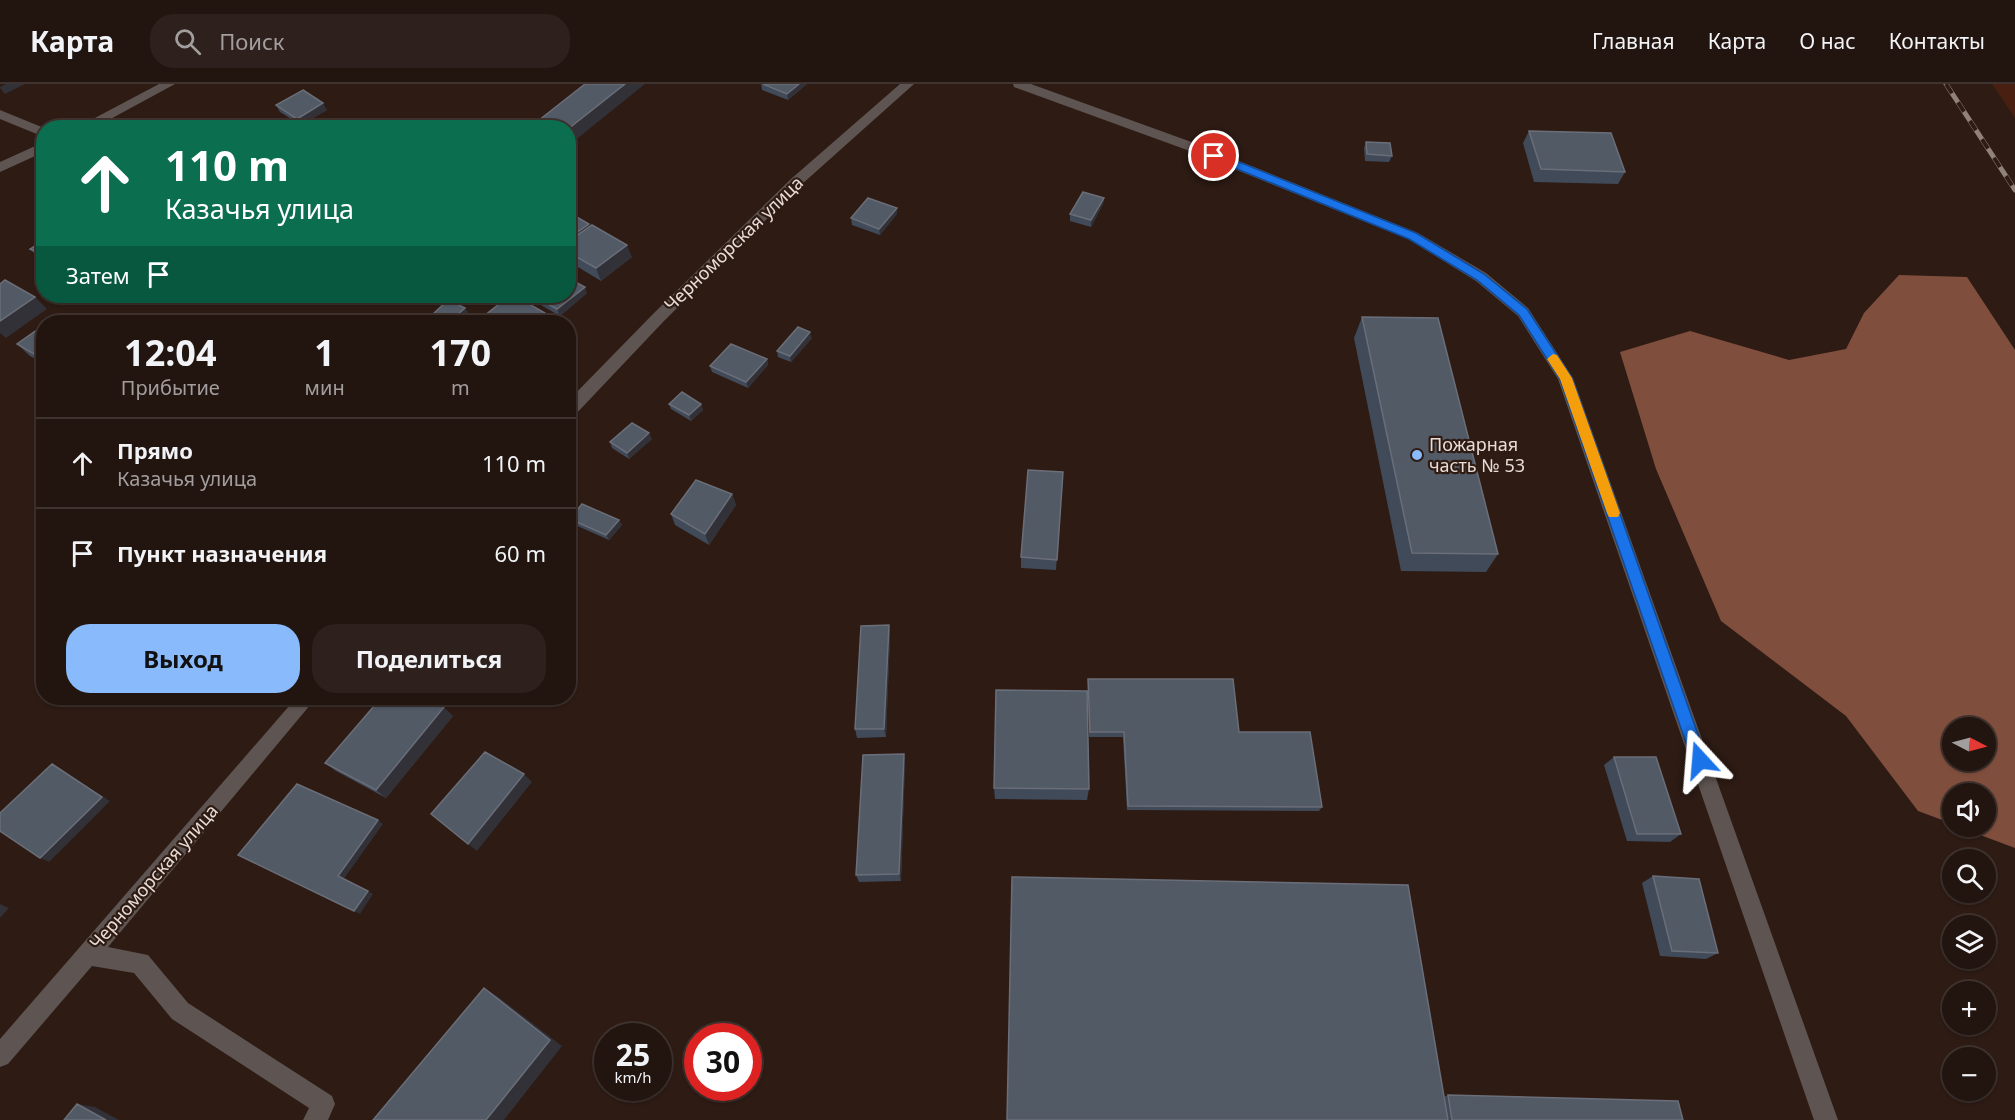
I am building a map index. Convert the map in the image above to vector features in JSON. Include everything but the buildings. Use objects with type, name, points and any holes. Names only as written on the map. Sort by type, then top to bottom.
[{"type":"street","points":[[98,120],[169,84]]},
{"type":"street","name":"Черноморская улица","points":[[576,404],[659,317],[796,182],[908,84]]},
{"type":"street","points":[[1019,84],[1192,147],[1413,236],[1480,277],[1523,312],[1566,378],[1826,1120]]},
{"type":"street","points":[[0,114],[36,130]]},
{"type":"street","points":[[0,168],[36,151]]},
{"type":"street","name":"Черноморская улица","points":[[0,1056],[302,705]]},
{"type":"street","points":[[87,954],[140,963],[180,1011],[324,1104],[315,1120]]},
{"type":"shaded area","points":[[1992,84],[2015,84],[2015,118]]},
{"type":"shaded area","points":[[1899,275],[1967,277],[2015,350],[2015,848],[1986,837],[1996,837],[1996,783],[1942,783],[1942,820],[1918,811],[1846,716],[1721,621],[1656,469],[1620,352],[1690,331],[1789,360],[1846,349],[1864,313]]},
{"type":"railway","points":[[1946,84],[2015,190]]},
{"type":"slow traffic","points":[[1553,359],[1566,378],[1613,513]]},
{"type":"place","name":"Пожарная часть № 53","points":[[1417,455]]},
{"type":"route","points":[[1214,156],[1413,236],[1480,277],[1523,312],[1566,378],[1700,760]]}]
